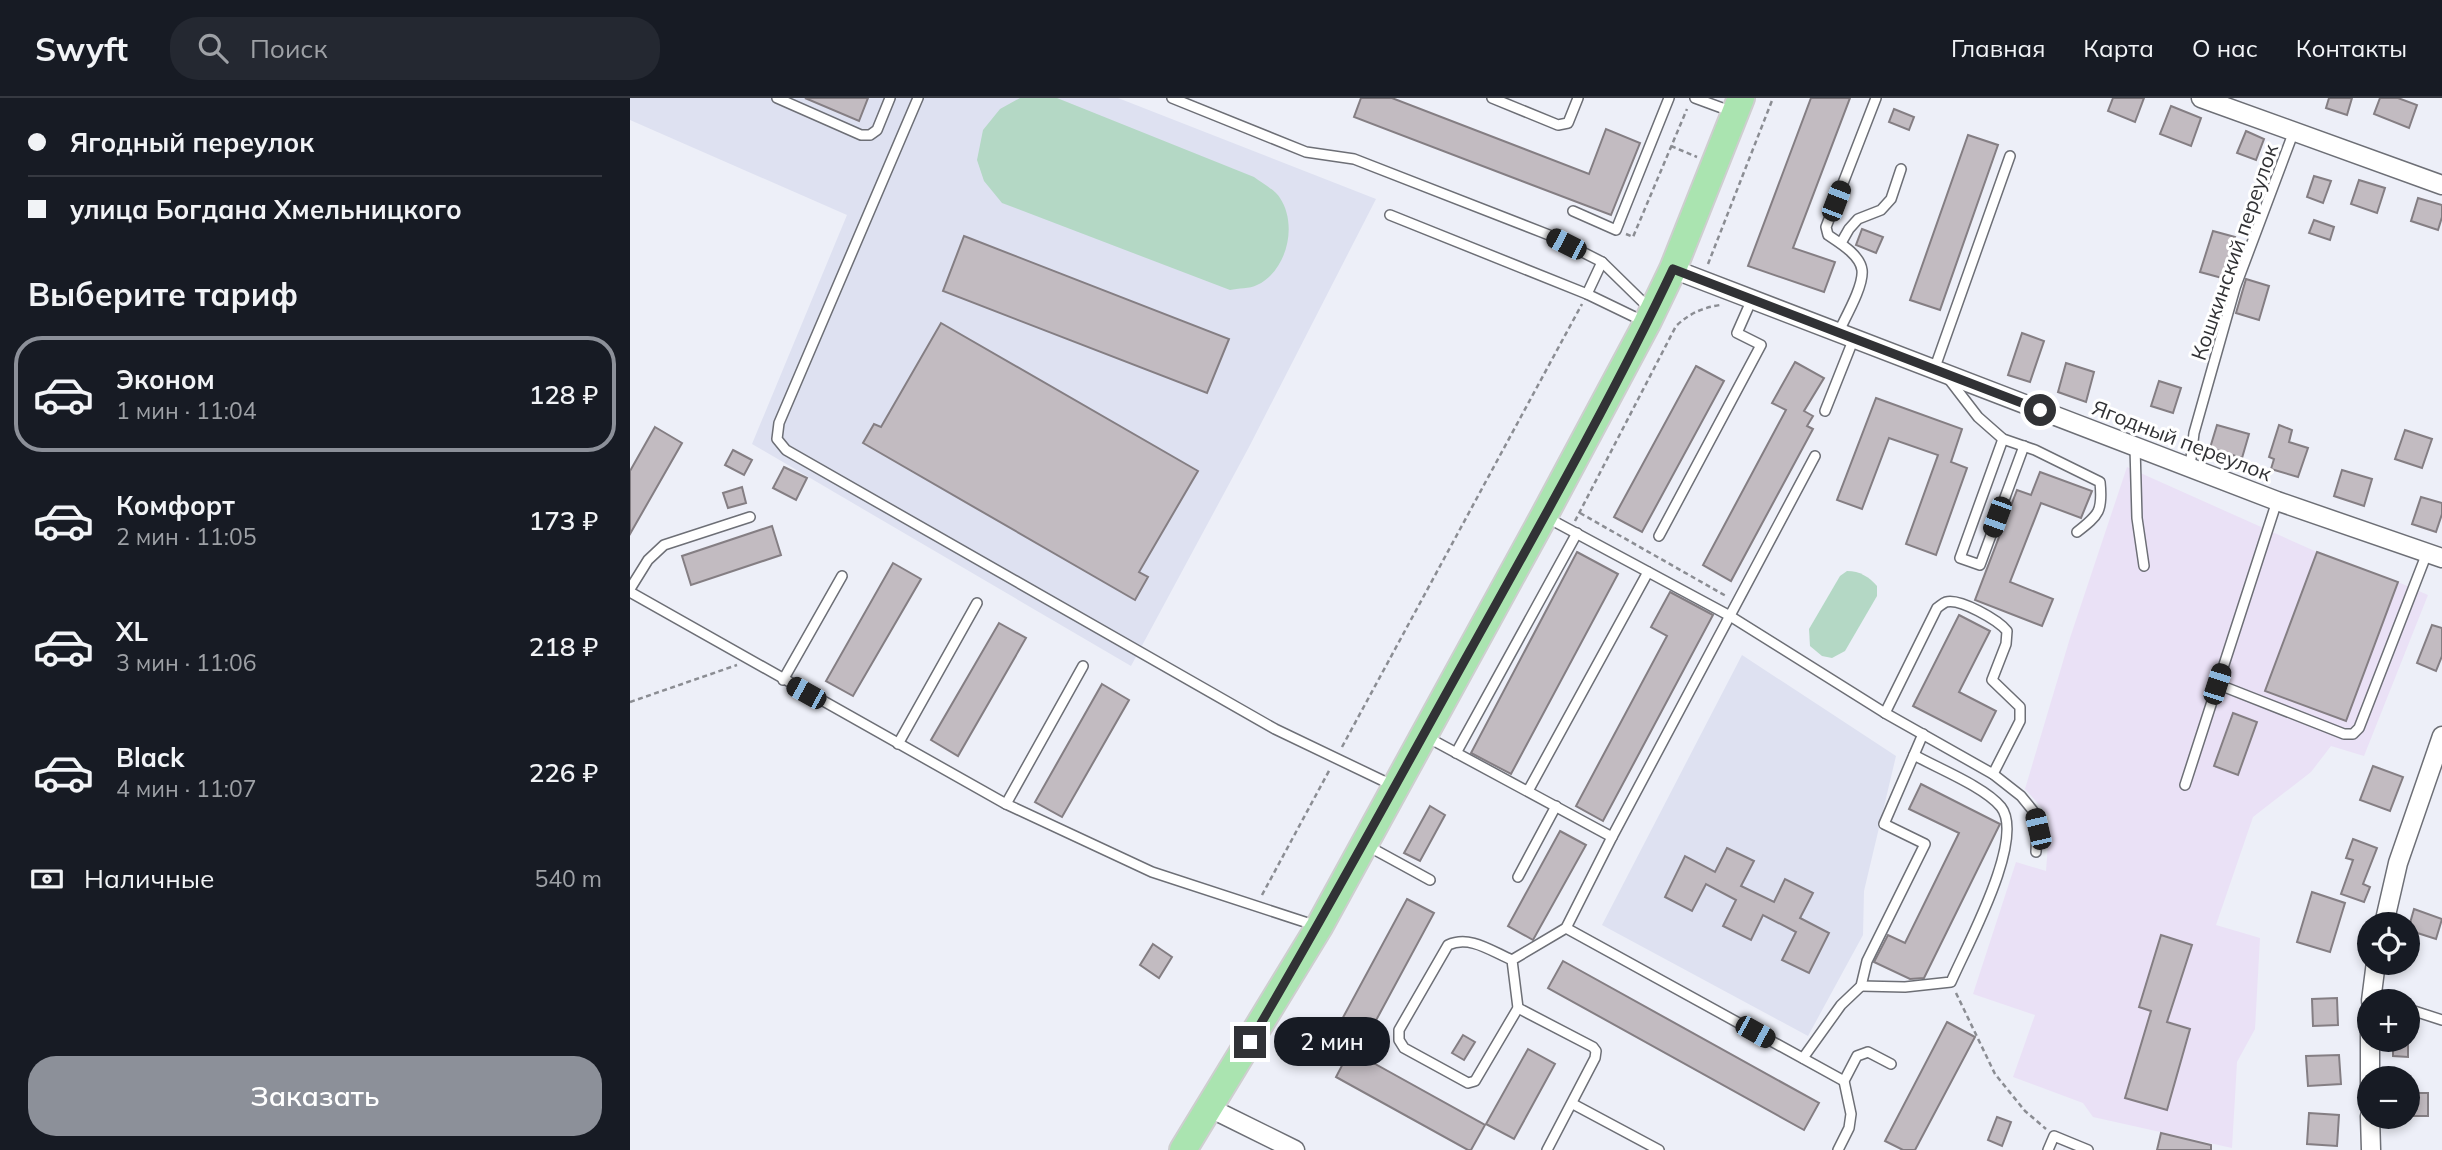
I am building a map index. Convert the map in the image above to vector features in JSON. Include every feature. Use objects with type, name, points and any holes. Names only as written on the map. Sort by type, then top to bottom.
[{"type":"main road","points":[[1183,1150],[1319,927],[1650,317],[1673,269],[1738,106]]},
{"type":"street","points":[[2201,98],[2442,185]]},
{"type":"street","name":"Ягодный переулок","points":[[1673,269],[2277,501],[2435,556]]},
{"type":"street","points":[[2387,912],[2398,863],[2442,736]]},
{"type":"street","points":[[1210,1108],[1295,1150]]},
{"type":"street","points":[[2370,1129],[2371,1150]]},
{"type":"lane","points":[[777,98],[861,135],[870,135],[877,130],[890,98]]},
{"type":"lane","points":[[918,98],[779,423],[777,439],[786,450],[1275,729],[1396,787]]},
{"type":"lane","points":[[1172,98],[1306,152],[1354,159],[1549,235],[1602,262],[1650,317]]},
{"type":"lane","points":[[1492,98],[1558,125],[1568,123],[1578,98]]},
{"type":"lane","points":[[1573,211],[1616,230],[1669,98]]},
{"type":"lane","points":[[1825,411],[1862,270],[1857,259],[1841,243],[1828,235],[1826,227],[1876,98]]},
{"type":"lane","points":[[1692,102],[1738,106]]},
{"type":"lane","name":"Кошкинский переулок","points":[[2190,467],[2194,433],[2235,288],[2294,131]]},
{"type":"lane","points":[[2010,156],[1940,372],[1978,417],[2003,439],[2024,446],[2100,482],[2101,498],[2096,518],[2077,532]]},
{"type":"lane","points":[[1841,243],[1858,219],[1881,210],[1891,199],[1901,169]]},
{"type":"lane","points":[[1390,215],[1650,317]]},
{"type":"lane","points":[[1587,294],[1602,262]]},
{"type":"lane","points":[[1659,536],[1761,345],[1737,333],[1752,299]]},
{"type":"lane","points":[[2003,439],[1960,558],[1980,565],[2024,446]]},
{"type":"lane","points":[[2135,447],[2137,518],[2144,566]]},
{"type":"lane","points":[[1512,960],[1566,928],[1612,836],[1815,456]]},
{"type":"lane","points":[[2185,785],[2277,501]]},
{"type":"lane","points":[[1544,516],[1730,616],[1885,713],[1993,774],[2021,796],[2034,812],[2038,829],[2036,852]]},
{"type":"lane","points":[[750,517],[664,545],[648,560],[630,591],[1006,804],[1152,872],[1319,927]]},
{"type":"lane","points":[[1456,753],[1573,532]]},
{"type":"lane","points":[[2217,684],[2344,734],[2353,734],[2359,728],[2435,556]]},
{"type":"lane","points":[[1528,791],[1648,572]]},
{"type":"lane","points":[[783,680],[842,576]]},
{"type":"lane","points":[[1885,713],[1937,608],[1944,602],[1955,602],[1999,621],[2007,631],[2006,644],[1992,680],[2020,707],[2020,721],[1993,774]]},
{"type":"lane","points":[[898,744],[976,603]]},
{"type":"lane","points":[[1006,804],[1083,666]]},
{"type":"lane","points":[[1803,1058],[1841,1005],[1861,986],[1867,961],[1925,844],[1884,824],[1923,734]]},
{"type":"lane","points":[[1423,735],[1612,836]]},
{"type":"lane","points":[[1861,986],[1905,988],[1951,982],[1991,894],[2007,847],[2009,825],[2002,809],[1988,795],[1914,755]]},
{"type":"lane","points":[[1518,877],[1556,806]]},
{"type":"lane","points":[[1364,844],[1430,880]]},
{"type":"lane","points":[[1566,928],[1844,1081]]},
{"type":"lane","points":[[1459,940],[1471,942],[1512,960],[1518,1008],[1475,1081],[1468,1083],[1404,1048],[1399,1040],[1399,1030],[1448,945],[1459,940]]},
{"type":"lane","points":[[1518,1008],[1596,1051],[1573,1104],[1547,1150]]},
{"type":"lane","points":[[2420,1013],[2442,1020]]},
{"type":"lane","points":[[1838,1150],[1849,1128],[1851,1114],[1844,1081],[1857,1056],[1868,1052],[1891,1064]]},
{"type":"lane","points":[[1573,1104],[1659,1150]]},
{"type":"lane","points":[[2048,1150],[2054,1136],[2088,1150]]},
{"type":"path","points":[[1707,268],[1773,98]]},
{"type":"path","points":[[1633,237],[1692,102]]},
{"type":"path","points":[[1671,146],[1707,161]]},
{"type":"path","points":[[1256,908],[1587,294]]},
{"type":"path","points":[[1573,532],[1580,513],[1676,326],[1689,314],[1720,305]]},
{"type":"path","points":[[1580,513],[1737,602]]},
{"type":"path","points":[[1659,536],[1670,583]]},
{"type":"path","points":[[630,702],[750,661]]},
{"type":"path","points":[[1951,982],[1995,1074],[2025,1111],[2054,1136]]},
{"type":"shaded area","points":[[630,98],[1118,98],[1376,199],[1249,447],[1131,666],[752,444],[847,215],[630,120]]},
{"type":"shaded area","points":[[2127,467],[2317,552],[2265,691],[2346,721],[2398,582],[2428,595],[2364,756],[2331,746],[2311,772],[2253,817],[2216,925],[2260,938],[2255,1029],[2237,1062],[2232,1148],[2093,1117],[2083,1103],[2013,1077],[2035,1015],[1973,994],[2016,862],[2046,871],[2050,817],[2025,789],[2070,638]]},
{"type":"shaded area","points":[[1742,655],[1896,756],[1864,891],[1863,935],[1808,1036],[1602,925]]},
{"type":"green space","points":[[1020,98],[1057,98],[1254,177],[1272,189],[1285,209],[1289,234],[1276,269],[1257,285],[1230,290],[1002,203],[984,181],[977,160],[983,130],[1000,109]]},
{"type":"green space","points":[[1847,571],[1860,573],[1871,580],[1877,586],[1877,596],[1845,651],[1832,658],[1822,656],[1810,646],[1809,629],[1840,576]]},
{"type":"building","points":[[805,98],[868,98],[859,121]]},
{"type":"building","points":[[1361,98],[1392,98],[1589,174],[1606,129],[1640,143],[1611,215],[1354,117]]},
{"type":"building","points":[[1811,98],[1850,98],[1793,248],[1835,262],[1824,292],[1748,266]]},
{"type":"building","points":[[2113,98],[2144,98],[2135,122],[2108,111]]},
{"type":"building","points":[[2329,98],[2352,98],[2347,115],[2326,108]]},
{"type":"building","points":[[2380,98],[2398,98],[2417,105],[2409,128],[2374,114]]},
{"type":"building","points":[[2171,106],[2201,118],[2191,146],[2160,134]]},
{"type":"building","points":[[1894,109],[1914,117],[1909,130],[1889,122]]},
{"type":"building","points":[[2246,131],[2264,139],[2256,160],[2237,153]]},
{"type":"building","points":[[1968,135],[1998,145],[1940,310],[1910,300]]},
{"type":"building","points":[[2314,176],[2331,181],[2323,203],[2307,197]]},
{"type":"building","points":[[2359,180],[2385,188],[2377,213],[2351,204]]},
{"type":"building","points":[[2418,198],[2442,205],[2438,230],[2411,221]]},
{"type":"building","points":[[2314,220],[2334,227],[2330,240],[2309,233]]},
{"type":"building","points":[[1862,229],[1883,237],[1876,253],[1856,245]]},
{"type":"building","points":[[2213,231],[2235,237],[2222,278],[2200,272]]},
{"type":"building","points":[[964,236],[1229,339],[1207,393],[943,291]]},
{"type":"building","points":[[2246,279],[2269,286],[2259,320],[2236,313]]},
{"type":"building","points":[[941,323],[1198,471],[1139,572],[1148,577],[1135,600],[863,443],[874,424],[881,427]]},
{"type":"building","points":[[2022,333],[2044,341],[2030,382],[2008,375]]},
{"type":"building","points":[[1795,362],[1824,378],[1804,411],[1813,416],[1807,426],[1813,429],[1731,581],[1703,565],[1786,410],[1772,403]]},
{"type":"building","points":[[2066,363],[2094,372],[2086,402],[2058,392]]},
{"type":"building","points":[[1696,366],[1724,381],[1642,532],[1614,517]]},
{"type":"building","points":[[2159,381],[2181,388],[2173,413],[2151,406]]},
{"type":"building","points":[[1876,398],[1962,429],[1951,462],[1967,468],[1936,555],[1906,544],[1938,455],[1889,438],[1862,509],[1837,500]]},
{"type":"building","points":[[2217,425],[2249,434],[2242,458],[2210,448]]},
{"type":"building","points":[[2279,425],[2292,430],[2289,442],[2308,448],[2298,477],[2271,469],[2274,459],[2269,457]]},
{"type":"building","points":[[655,427],[682,443],[630,534],[630,471]]},
{"type":"building","points":[[2405,430],[2432,439],[2422,468],[2395,459]]},
{"type":"building","points":[[733,450],[752,460],[744,475],[725,465]]},
{"type":"building","points":[[784,467],[807,478],[796,500],[773,488]]},
{"type":"building","points":[[2342,470],[2372,479],[2364,506],[2334,496]]},
{"type":"building","points":[[2040,472],[2092,491],[2081,518],[2041,503],[2010,582],[2053,599],[2042,626],[1975,600],[2017,490],[2031,495]]},
{"type":"building","points":[[742,487],[746,503],[728,508],[723,493]]},
{"type":"building","points":[[2421,497],[2442,503],[2442,514],[2436,532],[2412,524]]},
{"type":"building","points":[[772,526],[781,555],[691,585],[682,556]]},
{"type":"building","points":[[1577,552],[1618,574],[1511,774],[1471,753]]},
{"type":"building","points":[[2317,552],[2398,582],[2346,721],[2265,691]]},
{"type":"building","points":[[893,563],[921,579],[853,696],[826,681]]},
{"type":"building","points":[[1670,592],[1713,615],[1603,821],[1576,806],[1667,636],[1651,627]]},
{"type":"building","points":[[1959,615],[1990,631],[1959,692],[1996,711],[1981,741],[1913,706]]},
{"type":"building","points":[[999,623],[1026,638],[958,756],[931,740]]},
{"type":"building","points":[[2432,625],[2442,628],[2442,656],[2436,671],[2417,663]]},
{"type":"building","points":[[1102,684],[1129,700],[1062,817],[1035,802]]},
{"type":"building","points":[[2233,713],[2257,722],[2238,775],[2214,766]]},
{"type":"building","points":[[2373,766],[2403,777],[2390,811],[2360,800]]},
{"type":"building","points":[[1921,784],[2000,824],[1924,978],[1910,979],[1874,962],[1888,935],[1905,943],[1959,833],[1909,809]]},
{"type":"building","points":[[1430,806],[1445,815],[1420,861],[1404,853]]},
{"type":"building","points":[[1560,831],[1586,845],[1533,940],[1508,926]]},
{"type":"building","points":[[2353,839],[2377,848],[2363,884],[2370,887],[2364,902],[2341,894],[2353,860],[2346,858]]},
{"type":"building","points":[[1727,848],[1754,861],[1741,886],[1774,902],[1785,879],[1813,893],[1800,918],[1829,933],[1809,973],[1782,960],[1796,932],[1763,915],[1751,940],[1723,926],[1736,900],[1706,884],[1692,911],[1665,897],[1685,856],[1715,872]]},
{"type":"building","points":[[2312,892],[2345,903],[2330,952],[2297,942]]},
{"type":"building","points":[[1407,899],[1434,913],[1360,1050],[1333,1036]]},
{"type":"building","points":[[2414,909],[2442,919],[2436,939],[2420,934],[2420,912],[2413,912]]},
{"type":"building","points":[[2161,935],[2192,945],[2167,1022],[2190,1029],[2167,1110],[2125,1098],[2151,1011],[2139,1007]]},
{"type":"building","points":[[1153,944],[1172,957],[1159,978],[1140,965]]},
{"type":"building","points":[[1563,961],[1819,1103],[1804,1130],[1548,988]]},
{"type":"building","points":[[2337,998],[2338,1025],[2313,1026],[2312,999]]},
{"type":"building","points":[[1947,1022],[1975,1037],[1915,1150],[1903,1150],[1885,1141]]},
{"type":"building","points":[[1291,1026],[1318,1042],[1306,1062],[1279,1046]]},
{"type":"building","points":[[1463,1035],[1475,1042],[1464,1060],[1452,1053]]},
{"type":"building","points":[[1528,1049],[1555,1064],[1514,1139],[1486,1124]]},
{"type":"building","points":[[1350,1050],[1485,1125],[1471,1150],[1336,1077]]},
{"type":"building","points":[[2393,1052],[2408,1052],[2408,1057],[2393,1056]]},
{"type":"building","points":[[2339,1055],[2341,1084],[2308,1086],[2306,1056]]},
{"type":"building","points":[[2420,1093],[2428,1093],[2428,1116],[2420,1116]]},
{"type":"building","points":[[2309,1113],[2339,1115],[2337,1146],[2307,1144]]},
{"type":"building","points":[[1997,1117],[2011,1122],[2002,1146],[1988,1140]]},
{"type":"building","points":[[2161,1133],[2211,1145],[2211,1150],[2157,1150]]},
{"type":"route","points":[[1250,1042],[1319,927],[1544,516],[1673,269],[2040,410]]}]
